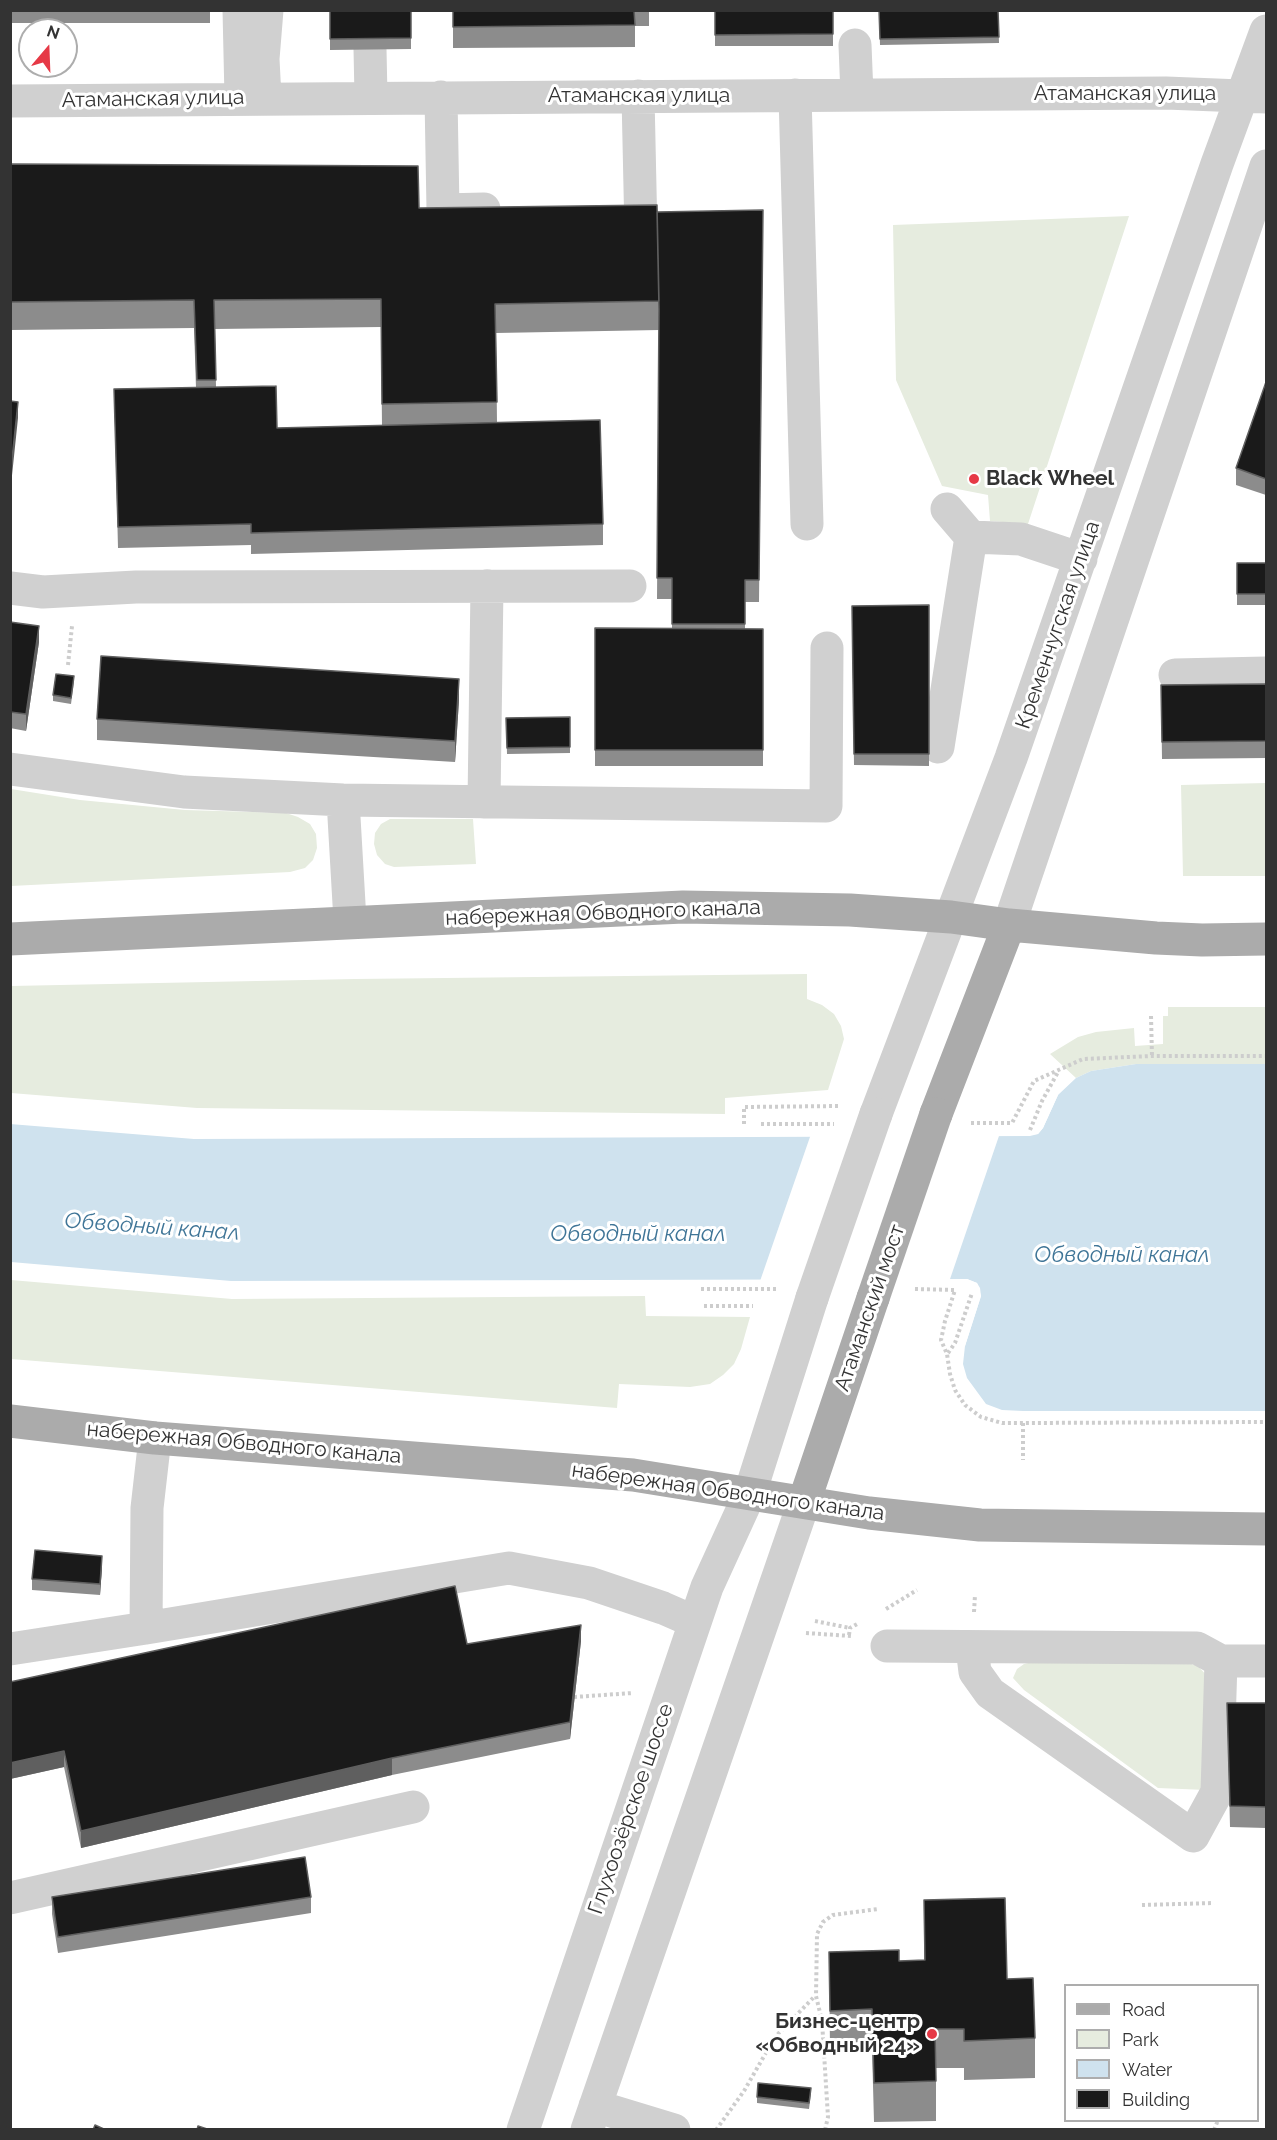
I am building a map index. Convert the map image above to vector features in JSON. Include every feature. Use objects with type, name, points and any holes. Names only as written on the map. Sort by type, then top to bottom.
[{"type":"main road","name":"набережная Обводного канала","points":[[10,939],[350,921],[683,907],[850,910],[951,917],[1009,925],[1156,938],[1266,939]]},
{"type":"main road","name":"Атаманский мост","points":[[804,1502],[936,1114],[1009,925]]},
{"type":"main road","name":"набережная Обводного канала","points":[[10,1421],[155,1438],[633,1475],[750,1492],[869,1513],[980,1525],[1266,1529]]},
{"type":"street","points":[[239,10],[253,98]]},
{"type":"street","points":[[253,98],[263,60],[267,10]]},
{"type":"street","name":"Кременчугская улица","points":[[750,1492],[812,1298],[876,1114],[1011,759],[1081,559],[1254,96],[1266,31]]},
{"type":"street","points":[[855,45],[857,95]]},
{"type":"street","points":[[370,49],[372,97]]},
{"type":"street","name":"Атаманская улица","points":[[10,101],[1166,93],[1254,96]]},
{"type":"street","points":[[795,95],[807,524]]},
{"type":"street","points":[[606,208],[641,220],[638,96]]},
{"type":"street","points":[[441,97],[443,210],[513,209]]},
{"type":"street","points":[[1009,925],[1266,166]]},
{"type":"street","points":[[947,509],[971,537],[1021,539],[1081,559]]},
{"type":"street","points":[[938,747],[971,537]]},
{"type":"street","points":[[10,588],[43,592],[136,587],[630,585]]},
{"type":"street","points":[[484,802],[487,586]]},
{"type":"street","points":[[10,769],[184,792],[343,800],[826,806],[827,648]]},
{"type":"street","points":[[1175,675],[1266,673]]},
{"type":"street","points":[[343,800],[350,921]]},
{"type":"street","points":[[146,1628],[147,1508],[155,1438]]},
{"type":"street","name":"Глухоозёрское шоссе","points":[[523,2130],[694,1622],[707,1587],[750,1492]]},
{"type":"street","points":[[674,2130],[591,2118],[804,1502]]},
{"type":"street","points":[[10,1649],[509,1568],[589,1582],[663,1608],[694,1622]]},
{"type":"street","points":[[887,1646],[1197,1648],[1221,1661],[1266,1661]]},
{"type":"street","points":[[972,1647],[975,1672],[990,1694],[1193,1836],[1218,1792],[1221,1661]]},
{"type":"street","points":[[10,1898],[412,1807]]},
{"type":"path","points":[[1151,1016],[1152,1056]]},
{"type":"path","points":[[1030,1130],[1042,1101],[1059,1071],[1083,1059],[1152,1056],[1266,1056]]},
{"type":"path","points":[[744,1124],[744,1107],[839,1106]]},
{"type":"path","points":[[761,1124],[784,1124]]},
{"type":"path","points":[[701,1289],[724,1289]]},
{"type":"path","points":[[972,1293],[955,1343],[947,1354],[955,1390],[965,1405],[981,1418],[1002,1423],[1266,1422]]},
{"type":"path","points":[[704,1306],[753,1306]]},
{"type":"path","points":[[1023,1423],[1023,1460]]},
{"type":"path","points":[[815,1621],[850,1628]]},
{"type":"path","points":[[806,1633],[849,1635]]},
{"type":"path","points":[[574,1697],[643,1693]]},
{"type":"path","points":[[1142,1905],[1214,1903]]},
{"type":"path","points":[[825,2130],[828,2117],[822,2021],[816,1996],[818,1934],[823,1922],[833,1915],[878,1909]]},
{"type":"path","points":[[716,2130],[744,2091],[775,2037],[816,1996]]},
{"type":"green space","points":[[1129,216],[1028,524],[990,521],[988,495],[942,486],[896,380],[893,225]]},
{"type":"green space","points":[[1266,783],[1266,876],[1183,876],[1181,785]]},
{"type":"green space","points":[[11,789],[80,800],[185,810],[286,813],[310,824],[316,834],[317,848],[313,860],[305,868],[290,872],[11,886]]},
{"type":"green space","points":[[390,819],[473,819],[476,864],[394,867],[385,864],[377,855],[374,844],[375,833],[381,824]]},
{"type":"green space","points":[[807,974],[807,999],[822,1005],[834,1014],[841,1026],[844,1039],[828,1090],[725,1098],[725,1114],[197,1108],[11,1093],[11,986],[355,979]]},
{"type":"green space","points":[[1168,1007],[1266,1007],[1266,1064],[1136,1064],[1091,1071],[1076,1078],[1050,1054],[1078,1037],[1096,1032],[1134,1028],[1135,1046],[1163,1044],[1163,1016],[1168,1016]]},
{"type":"green space","points":[[11,1280],[232,1299],[645,1296],[646,1316],[750,1317],[734,1364],[710,1384],[690,1387],[619,1384],[617,1408],[11,1359]]},
{"type":"green space","points":[[1032,1662],[1188,1663],[1198,1666],[1208,1677],[1206,1790],[1158,1788],[1024,1690],[1013,1678],[1017,1669]]},
{"type":"water","name":"Обводный канал","points":[[1136,1064],[1266,1064],[1266,1411],[1023,1411],[1002,1410],[986,1404],[967,1378],[963,1364],[965,1346],[981,1296],[977,1283],[967,1279],[231,1281],[11,1262],[10,1124],[194,1139],[1030,1136],[1038,1134],[1043,1128],[1058,1095],[1076,1078],[1091,1071]]},
{"type":"pier","points":[[1056,1094],[1058,1095],[1038,1134],[1017,1136],[1018,1133],[1037,1131]]},
{"type":"pier","points":[[1000,1133],[949,1282],[759,1284],[811,1134]]},
{"type":"pier","points":[[967,1279],[977,1283],[981,1296],[965,1346],[962,1345],[978,1296],[975,1285],[966,1282]]},
{"type":"building","points":[[330,10],[411,10],[411,38],[330,39]]},
{"type":"building","points":[[453,10],[634,10],[635,25],[453,27]]},
{"type":"building","points":[[715,10],[833,10],[833,34],[715,35]]},
{"type":"building","points":[[879,10],[998,10],[999,37],[880,39]]},
{"type":"building","points":[[10,164],[418,166],[419,208],[657,205],[659,301],[495,304],[497,402],[382,404],[381,299],[214,300],[216,380],[197,380],[194,300],[10,302]]},
{"type":"building","points":[[763,210],[759,580],[745,580],[745,624],[672,624],[672,578],[657,578],[659,309],[657,212]]},
{"type":"building","points":[[1266,382],[1266,479],[1236,468]]},
{"type":"building","points":[[276,386],[277,428],[600,420],[603,524],[251,533],[251,524],[118,527],[114,389]]},
{"type":"building","points":[[10,401],[18,402],[11,469],[10,469]]},
{"type":"building","points":[[1237,563],[1266,563],[1266,594],[1237,594]]},
{"type":"building","points":[[929,605],[929,754],[854,754],[852,606]]},
{"type":"building","points":[[10,622],[39,626],[26,714],[10,712]]},
{"type":"building","points":[[595,628],[763,629],[763,750],[595,750]]},
{"type":"building","points":[[101,656],[459,679],[455,741],[97,719]]},
{"type":"building","points":[[56,674],[74,676],[71,698],[53,695]]},
{"type":"building","points":[[1266,684],[1266,741],[1162,742],[1161,685]]},
{"type":"building","points":[[570,717],[570,747],[507,748],[506,718]]},
{"type":"building","points":[[35,1550],[102,1556],[100,1584],[32,1579]]},
{"type":"building","points":[[455,1586],[467,1644],[581,1625],[570,1722],[392,1758],[81,1831],[64,1751],[10,1763],[10,1682]]},
{"type":"building","points":[[1227,1703],[1266,1703],[1266,1807],[1230,1806]]},
{"type":"building","points":[[305,1857],[311,1897],[58,1937],[52,1897]]},
{"type":"building","name":"Бизнес-центр «Обводный 24»","points":[[1005,1898],[1007,1979],[1033,1978],[1035,2038],[964,2041],[964,2029],[935,2029],[936,2081],[874,2083],[872,2009],[830,2011],[829,1952],[899,1950],[899,1961],[925,1960],[924,1900]]},
{"type":"building","points":[[758,2083],[811,2088],[809,2103],[757,2097]]},
{"type":"building","points":[[95,2125],[106,2130],[93,2130]]},
{"type":"building","points":[[198,2126],[210,2130],[197,2130]]},
{"type":"place","name":"Black Wheel","points":[[974,479]]},
{"type":"place","name":"Бизнес-центр «Обводный 24»","points":[[932,2034]]}]
